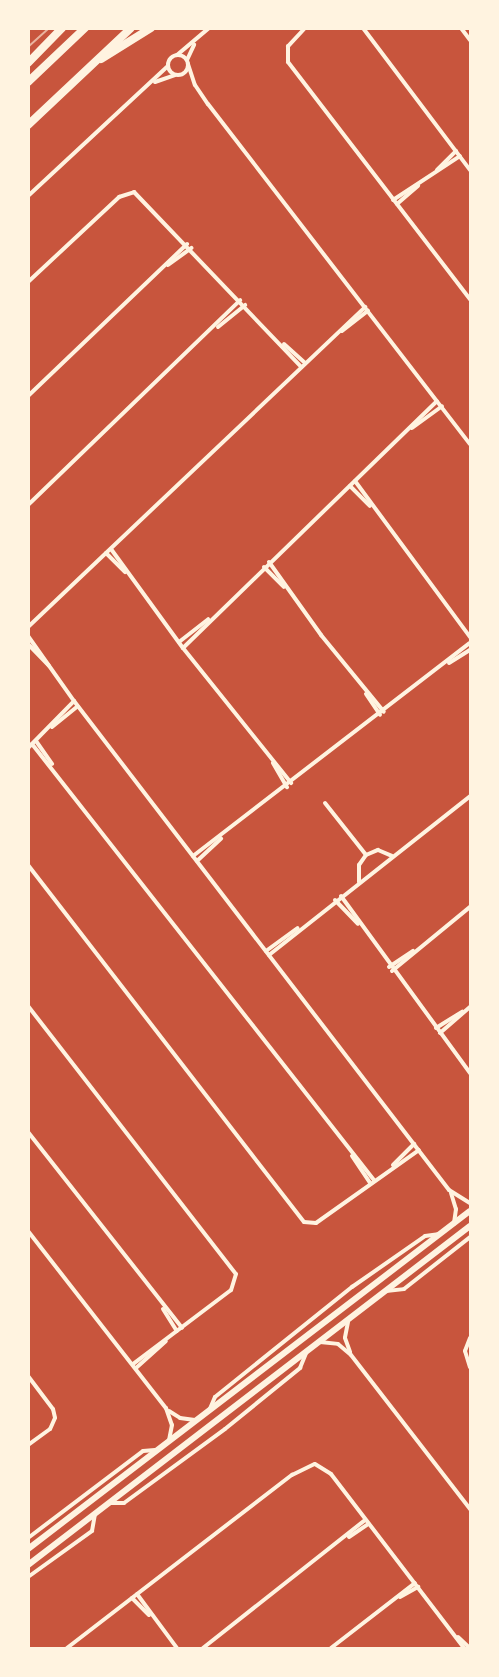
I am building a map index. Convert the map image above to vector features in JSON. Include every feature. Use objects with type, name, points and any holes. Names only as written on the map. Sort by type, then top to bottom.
[{"type":"highway","points":[[28,63],[62,28]]},
{"type":"highway","points":[[28,82],[85,28]]},
{"type":"highway","points":[[28,125],[131,28]]},
{"type":"highway","points":[[97,61],[126,47],[151,28]]},
{"type":"main road","points":[[28,1549],[471,1211]]},
{"type":"main road","points":[[28,1564],[471,1226]]},
{"type":"street","points":[[28,196],[152,84],[176,55],[195,42],[209,28]]},
{"type":"street","points":[[304,28],[288,46],[290,64],[471,299]]},
{"type":"street","points":[[363,28],[471,170]]},
{"type":"street","points":[[461,28],[471,40]]},
{"type":"street","points":[[152,84],[177,75],[187,62],[195,42]]},
{"type":"street","points":[[176,55],[187,62],[195,85],[471,444]]},
{"type":"street","points":[[168,66],[177,75],[195,85]]},
{"type":"street","points":[[432,175],[456,151]]},
{"type":"street","points":[[393,200],[460,156]]},
{"type":"street","points":[[397,204],[421,183]]},
{"type":"street","points":[[28,282],[119,197],[130,192],[141,196],[301,367]]},
{"type":"street","points":[[28,396],[189,246]]},
{"type":"street","points":[[215,329],[240,300]]},
{"type":"street","points":[[28,505],[215,329],[245,305]]},
{"type":"street","points":[[28,627],[305,363],[367,309]]},
{"type":"street","points":[[278,340],[305,363]]},
{"type":"street","points":[[183,648],[211,618],[437,401]]},
{"type":"street","points":[[409,430],[442,406]]},
{"type":"street","points":[[355,481],[373,509],[471,638]]},
{"type":"street","points":[[350,486],[373,509]]},
{"type":"street","points":[[111,549],[178,642],[290,785]]},
{"type":"street","points":[[106,553],[130,576]]},
{"type":"street","points":[[269,562],[382,714]]},
{"type":"street","points":[[264,567],[289,591]]},
{"type":"street","points":[[178,642],[211,618]]},
{"type":"street","points":[[28,636],[74,701],[449,1190],[456,1209],[454,1224]]},
{"type":"street","points":[[193,856],[224,836],[446,665],[471,643]]},
{"type":"street","points":[[28,644],[52,668]]},
{"type":"street","points":[[446,665],[471,650]]},
{"type":"street","points":[[49,729],[74,701]]},
{"type":"street","points":[[54,768],[30,746],[78,706]]},
{"type":"street","points":[[36,741],[54,768],[372,1181]]},
{"type":"street","points":[[267,953],[471,796]]},
{"type":"street","points":[[325,803],[366,855]]},
{"type":"street","points":[[197,861],[224,836]]},
{"type":"street","points":[[359,882],[359,865],[366,855],[378,850],[392,856]]},
{"type":"street","points":[[28,865],[302,1220],[316,1223],[390,1168],[419,1150]]},
{"type":"street","points":[[340,896],[391,969],[471,1073]]},
{"type":"street","points":[[336,900],[360,927]]},
{"type":"street","points":[[391,969],[471,907]]},
{"type":"street","points":[[28,1006],[234,1271],[236,1280],[231,1290],[134,1366]]},
{"type":"street","points":[[436,1028],[471,1007]]},
{"type":"street","points":[[440,1033],[466,1010]]},
{"type":"street","points":[[28,1132],[180,1329]]},
{"type":"street","points":[[390,1168],[414,1144]]},
{"type":"street","points":[[449,1190],[471,1203]]},
{"type":"street","points":[[28,1232],[166,1408],[180,1418],[198,1420]]},
{"type":"street","points":[[209,1411],[215,1397],[352,1287],[425,1236],[441,1233]]},
{"type":"street","points":[[386,1291],[404,1289],[471,1237]]},
{"type":"street","points":[[348,1320],[345,1338],[351,1355]]},
{"type":"street","points":[[471,1338],[465,1351],[471,1367]]},
{"type":"street","points":[[320,1342],[338,1344],[351,1355],[471,1509]]},
{"type":"street","points":[[109,1503],[124,1503],[225,1429],[300,1368],[306,1351]]},
{"type":"street","points":[[28,1376],[53,1408],[54,1422],[28,1445]]},
{"type":"street","points":[[166,1408],[172,1425],[169,1442]]},
{"type":"street","points":[[28,1538],[143,1452],[159,1450]]},
{"type":"street","points":[[67,1648],[303,1467],[315,1464],[327,1470],[464,1648]]},
{"type":"street","points":[[28,1577],[92,1532],[95,1514]]},
{"type":"street","points":[[203,1648],[367,1522]]},
{"type":"street","points":[[331,1648],[416,1585]]},
{"type":"street","points":[[137,1594],[175,1648]]},
{"type":"street","points":[[132,1598],[152,1618]]},
{"type":"street","points":[[455,1634],[470,1648]]},
{"type":"railway","points":[[28,47],[49,28]]}]
